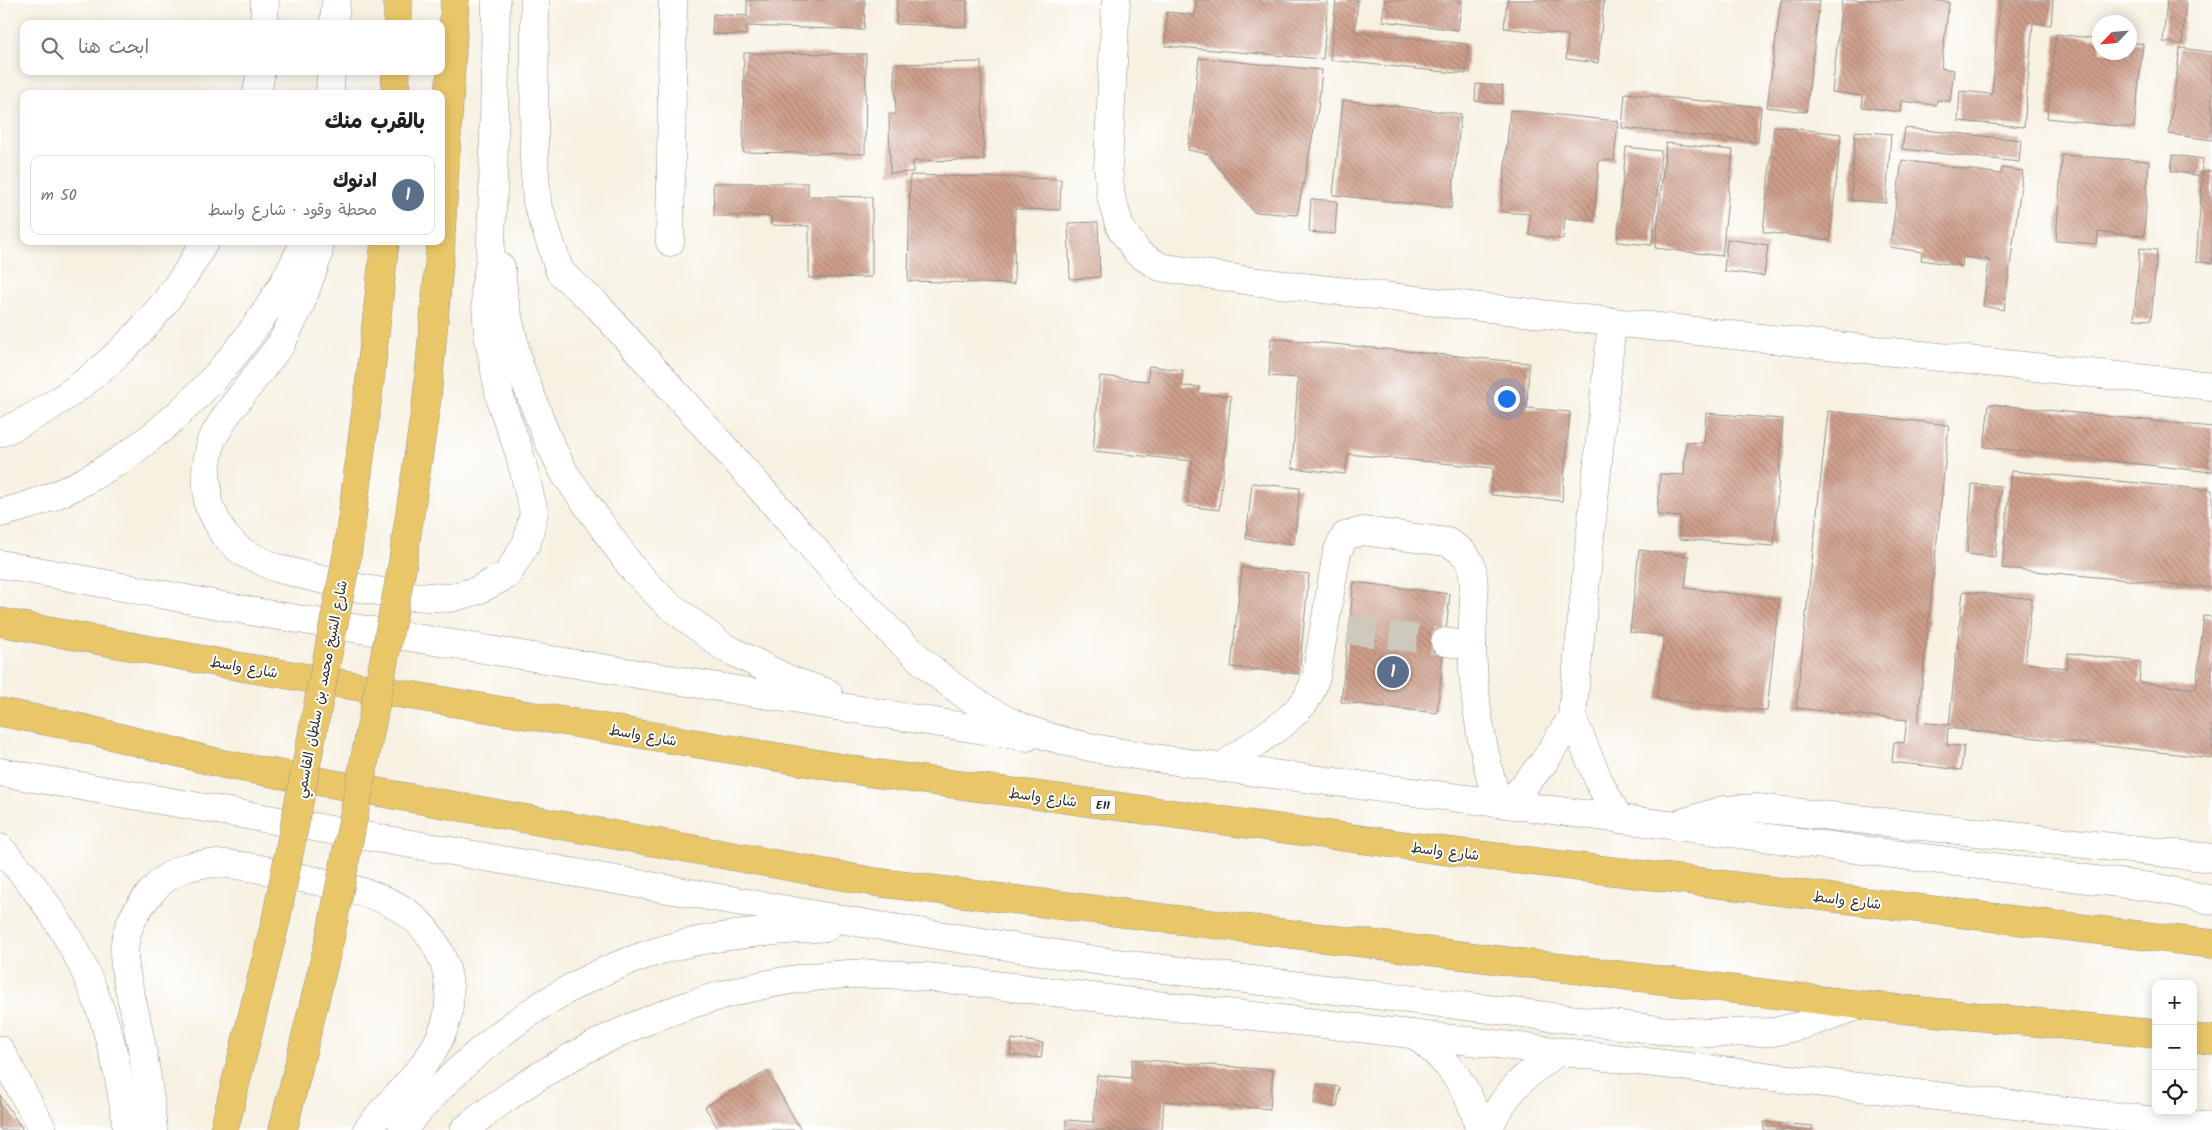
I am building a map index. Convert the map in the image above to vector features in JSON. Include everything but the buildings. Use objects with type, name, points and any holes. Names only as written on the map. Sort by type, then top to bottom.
[{"type":"main road","points":[[398,0],[398,20]]},
{"type":"main road","points":[[445,167],[455,0]]},
{"type":"main road","points":[[395,90],[396,75]]},
{"type":"main road","name":"شارع الشيخ محمد بن سلطان القاسمي","points":[[224,1130],[276,920],[347,556],[370,380],[385,245]]},
{"type":"main road","points":[[283,1130],[330,938],[402,567],[427,398],[441,245]]},
{"type":"main road","name":"شارع واسط","points":[[0,622],[252,669],[872,773],[1447,851],[2212,944]]},
{"type":"main road","points":[[0,712],[82,728],[223,764],[875,882],[1860,1005],[2152,1034]]},
{"type":"main road","points":[[2197,1038],[2212,1040]]},
{"type":"street","points":[[264,20],[265,0]]},
{"type":"street","points":[[334,20],[336,0]]},
{"type":"street","points":[[319,245],[318,256],[299,308],[281,344],[227,414],[211,441],[206,470],[208,504],[224,535],[242,552],[276,568],[347,586],[408,596],[450,598],[476,592],[507,575],[526,542],[534,512],[519,452],[501,402],[488,334],[485,288],[490,261],[493,192],[496,0]]},
{"type":"street","points":[[535,0],[534,160],[537,202],[560,272],[598,306],[857,597],[909,648],[947,681],[980,703],[1017,724],[1070,744]]},
{"type":"street","points":[[670,242],[673,0]]},
{"type":"street","points":[[1116,0],[1108,167],[1111,197],[1120,228],[1138,253],[1160,267],[1184,272],[1612,322],[2212,386]]},
{"type":"street","points":[[258,90],[260,75]]},
{"type":"street","points":[[330,90],[331,75]]},
{"type":"street","points":[[493,192],[504,298],[519,364],[548,440],[565,474],[632,569],[665,602],[724,647],[790,680],[895,717]]},
{"type":"street","points":[[0,433],[60,400],[104,366],[144,327],[179,284],[203,245]]},
{"type":"street","points":[[0,513],[22,508],[67,489],[100,472],[156,433],[227,364],[275,298],[303,245]]},
{"type":"street","points":[[1504,803],[1544,762],[1572,717],[1612,322]]},
{"type":"street","points":[[1220,768],[1286,722],[1305,702],[1336,629],[1340,543],[1345,536],[1363,531],[1447,542],[1457,547],[1466,556],[1471,566],[1473,578],[1472,646],[1479,728],[1504,803]]},
{"type":"street","points":[[0,564],[261,613],[895,717],[1220,768],[2158,888],[2212,900]]},
{"type":"street","points":[[1445,642],[1472,646]]},
{"type":"street","points":[[1572,717],[1601,786],[1619,819]]},
{"type":"street","points":[[0,772],[862,923],[1107,962],[1660,1030],[1774,1032],[1804,1025],[1860,1005]]},
{"type":"street","points":[[1671,826],[1723,810],[1757,808],[2212,858]]},
{"type":"street","points":[[0,848],[43,898],[64,928],[81,959],[107,1026],[116,1060],[127,1130]]},
{"type":"street","points":[[153,1130],[148,1080],[122,954],[128,928],[152,891],[167,878],[184,868],[211,864],[242,865],[354,889],[394,904],[414,916],[429,932],[441,953],[448,976],[449,999],[445,1026],[430,1056],[403,1092],[378,1115],[367,1130]]},
{"type":"street","points":[[402,1130],[431,1095],[465,1062],[540,1004],[582,980],[646,954],[722,936],[862,923]]},
{"type":"street","points":[[1107,962],[1177,1008]]},
{"type":"street","points":[[464,1130],[518,1090],[569,1059],[611,1037],[666,1013],[706,1000],[787,982],[832,975],[879,974],[925,976],[1177,1008],[1414,1034],[2178,1126],[2212,1127]]},
{"type":"street","points":[[1414,1034],[1436,1051],[1454,1071],[1467,1095],[1479,1130]]},
{"type":"street","points":[[0,1050],[43,1130]]},
{"type":"street","points":[[1488,1130],[1493,1118],[1510,1092],[1532,1069],[1558,1052]]},
{"type":"tunnel","points":[[1348,630],[1445,642]]},
{"type":"place","name":"ادنوك","points":[[1393,672]]}]
